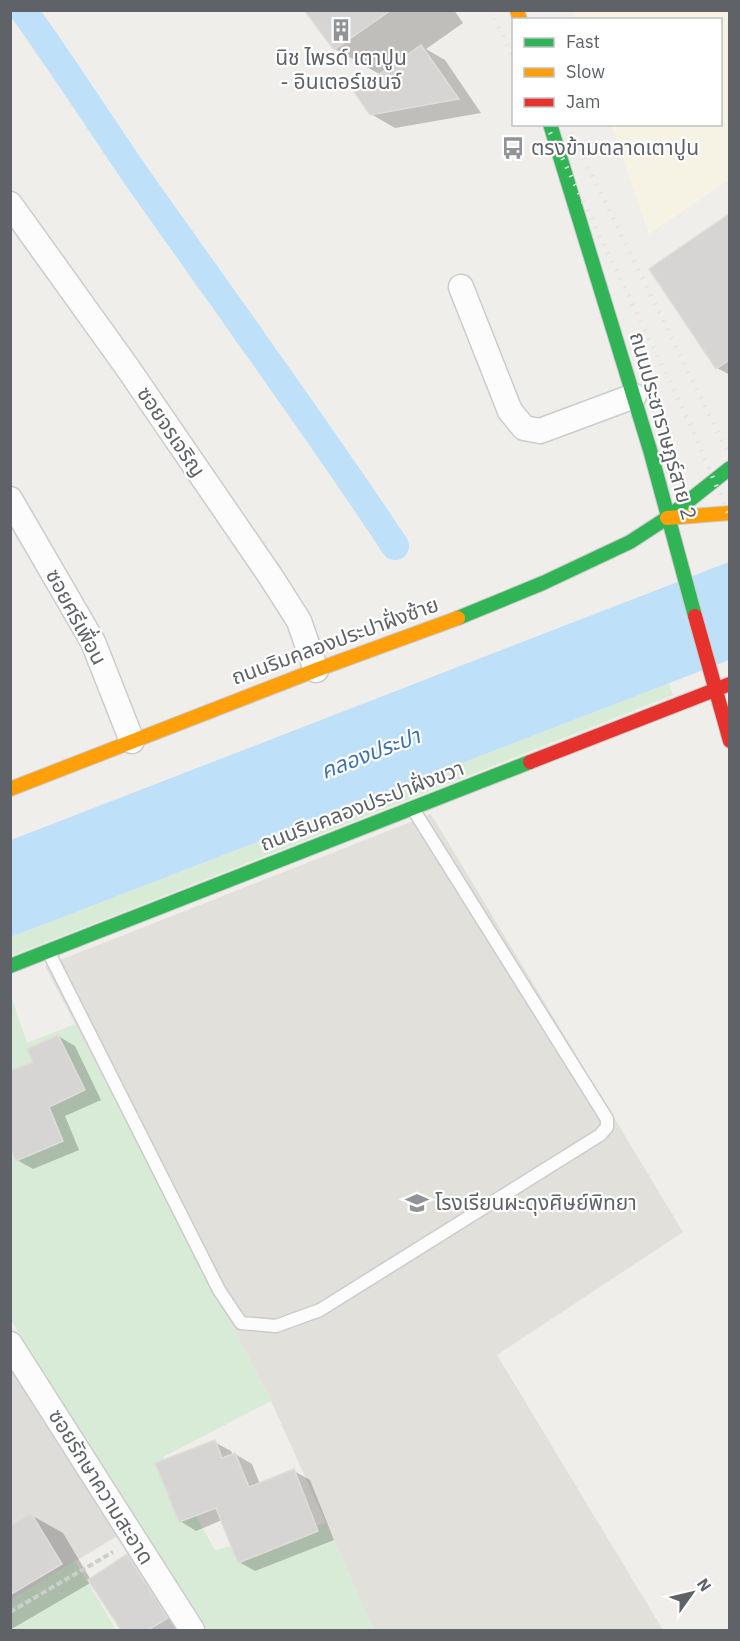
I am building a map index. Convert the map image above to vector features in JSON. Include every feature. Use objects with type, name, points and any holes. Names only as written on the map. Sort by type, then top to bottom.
[{"type":"street","name":"ถนนประชาราษฎร์สาย 2","points":[[551,126],[634,396],[682,568],[719,684],[729,741]]},
{"type":"street","name":"ซอยจรเจริญ","points":[[10,204],[127,368],[271,577],[298,621],[316,670]]},
{"type":"street","points":[[461,286],[510,411],[524,428],[540,431],[634,396]]},
{"type":"street","name":"ถนนริมคลองประปาฝั่งซ้าย","points":[[10,789],[316,670],[441,625],[543,583],[630,542],[667,518],[729,468]]},
{"type":"street","name":"ซอยศรีเพื่อน","points":[[10,499],[93,642],[132,741]]},
{"type":"street","points":[[667,518],[729,513]]},
{"type":"street","name":"ถนนริมคลองประปาฝั่งขวา","points":[[10,966],[413,808],[719,684]]},
{"type":"street","name":"ซอยรักษาความสะอาด","points":[[10,1344],[192,1630]]},
{"type":"lane","points":[[48,952],[219,1290],[241,1323],[276,1326],[320,1310],[600,1135],[607,1127],[607,1119],[413,808]]},
{"type":"path","points":[[10,1612],[135,1540]]},
{"type":"shaded area","points":[[572,11],[729,11],[729,180],[649,234],[611,126],[722,126],[722,18],[575,18]]},
{"type":"shaded area","name":"โรงเรียนผะดุงศิษย์พิทยา","points":[[431,814],[683,1232],[497,1355],[663,1630],[374,1630],[271,1401],[45,966]]},
{"type":"shaded area","points":[[10,1357],[122,1533],[11,1600],[10,1600]]},
{"type":"green space","points":[[669,683],[673,695],[11,956],[11,937]]},
{"type":"green space","points":[[10,993],[27,1043],[75,1024],[271,1401],[163,1457],[215,1550],[326,1523],[374,1630],[200,1630],[11,1320]]},
{"type":"green space","points":[[75,1561],[116,1630],[11,1630],[11,1600]]},
{"type":"water","name":"คลองประปา","points":[[729,562],[729,660],[11,937],[11,840]]},
{"type":"building","name":"นิช ไพรด์ เตาปูน - อินเตอร์เชนจ์","points":[[304,10],[391,10],[334,50]]},
{"type":"building","points":[[421,45],[459,99],[370,115],[354,92]]},
{"type":"building","points":[[729,214],[729,360],[716,369],[649,269]]},
{"type":"building","points":[[58,1035],[85,1090],[49,1107],[63,1141],[16,1161],[10,1148],[10,1071],[33,1062],[27,1049]]},
{"type":"building","points":[[215,1440],[222,1458],[235,1453],[249,1487],[294,1469],[318,1531],[238,1563],[216,1508],[179,1522],[155,1463]]},
{"type":"building","points":[[31,1513],[62,1564],[10,1595],[10,1526]]},
{"type":"building","points":[[127,1554],[168,1618],[148,1630],[121,1630],[88,1580]]},
{"type":"waterway","points":[[23,10],[395,546]]},
{"type":"railway","points":[[490,10],[512,54]]},
{"type":"railway","points":[[511,10],[515,18]]},
{"type":"railway","points":[[547,126],[692,428],[730,518]]},
{"type":"railway","points":[[568,126],[730,457]]},
{"type":"traffic: fast","points":[[551,126],[650,450],[695,616]]},
{"type":"traffic: fast","points":[[458,618],[543,583],[630,542],[667,518],[730,468]]},
{"type":"traffic: fast","points":[[10,966],[530,762]]},
{"type":"traffic: slow","points":[[517,10],[519,18]]},
{"type":"traffic: slow","points":[[667,518],[730,513]]},
{"type":"traffic: slow","points":[[10,789],[316,670],[458,618]]},
{"type":"traffic: jam","points":[[695,616],[730,741]]},
{"type":"traffic: jam","points":[[530,762],[730,684]]},
{"type":"place","name":"นิช ไพรด์ เตาปูน - อินเตอร์เชนจ์","points":[[341,30]]},
{"type":"place","name":"ตรงข้ามตลาดเตาปูน","points":[[513,148]]},
{"type":"place","name":"โรงเรียนผะดุงศิษย์พิทยา","points":[[417,1203]]}]
